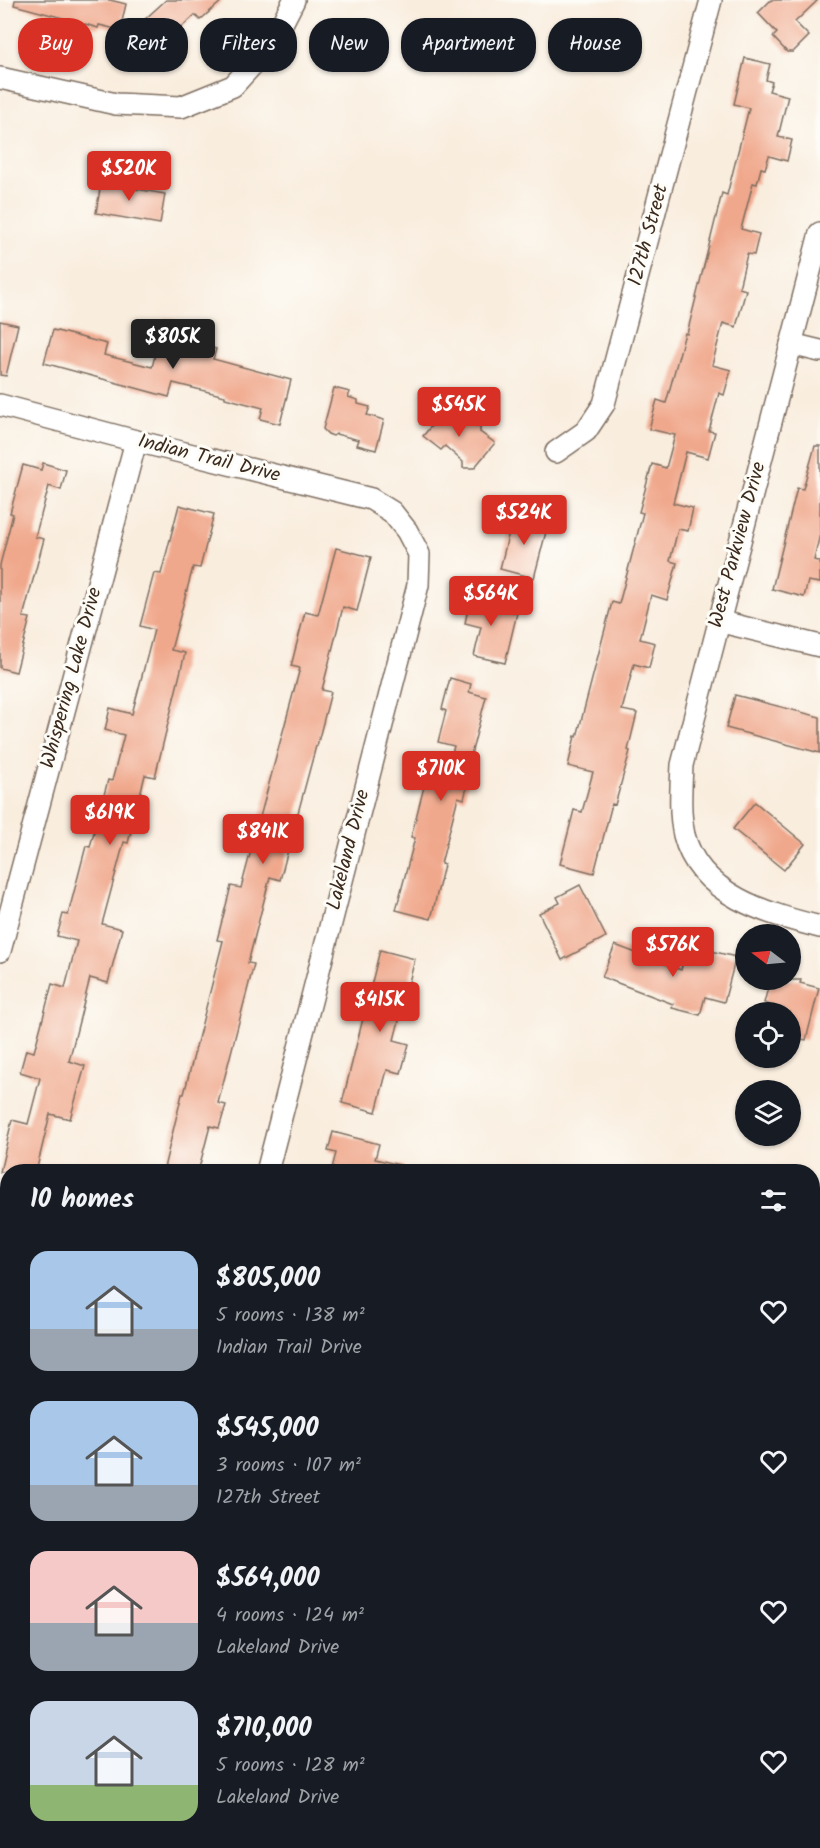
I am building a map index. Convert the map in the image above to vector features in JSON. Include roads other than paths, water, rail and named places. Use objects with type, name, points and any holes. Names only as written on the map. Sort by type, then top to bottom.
[{"type":"street","points":[[0,78],[116,104],[181,107],[233,86],[272,43],[294,0]]},
{"type":"street","name":"127th Street","points":[[556,452],[586,431],[604,404],[711,0]]},
{"type":"street","name":"West Parkview Drive","points":[[820,233],[682,765],[680,800],[684,835],[693,859],[712,881],[738,898],[777,916],[820,927]]},
{"type":"street","points":[[791,344],[820,351]]},
{"type":"street","name":"Indian Trail Drive","points":[[0,405],[371,499],[392,512],[407,531]]},
{"type":"street","name":"Whispering Lake Drive","points":[[0,951],[136,441]]},
{"type":"street","name":"Lakeland Drive","points":[[269,1164],[418,585],[420,554],[407,531]]},
{"type":"street","points":[[718,621],[820,646]]}]
